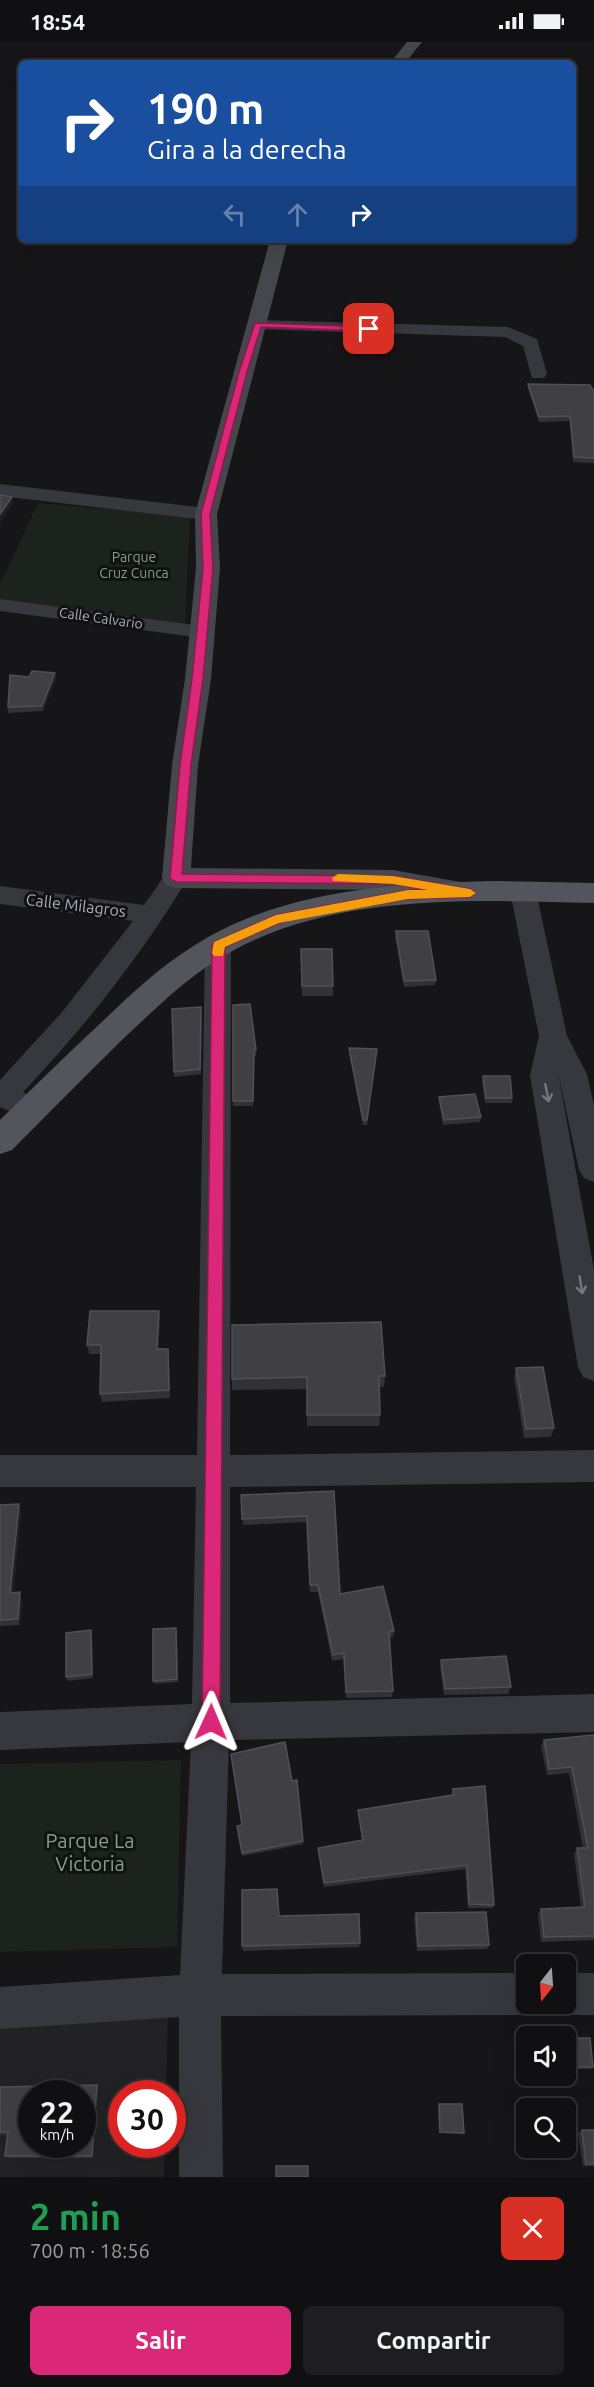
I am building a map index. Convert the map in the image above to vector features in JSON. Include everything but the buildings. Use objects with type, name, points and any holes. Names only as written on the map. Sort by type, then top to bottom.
[{"type":"main road","points":[[0,1141],[158,987],[219,945],[276,920],[408,894],[523,891],[594,893]]},
{"type":"street","points":[[400,60],[415,42]]},
{"type":"street","points":[[31,1110],[1,1096],[34,1064],[152,915],[176,878],[208,568],[206,514],[278,243]]},
{"type":"street","points":[[258,325],[508,332],[531,343],[538,374]]},
{"type":"street","points":[[0,490],[206,514]]},
{"type":"street","name":"Calle Calvario","points":[[0,605],[202,632]]},
{"type":"street","points":[[176,878],[393,880],[470,893]]},
{"type":"street","points":[[523,891],[553,1036],[573,1074],[594,1170]]},
{"type":"street","name":"Calle Milagros","points":[[0,895],[152,915]]},
{"type":"street","points":[[201,2177],[200,1995],[211,1722],[219,945]]},
{"type":"street","points":[[553,1036],[544,1075],[583,1222],[594,1367]]},
{"type":"street","points":[[0,1471],[214,1471],[594,1466]]},
{"type":"street","points":[[0,1731],[211,1722],[594,1713]]},
{"type":"street","points":[[0,2008],[200,1995],[516,1994]]},
{"type":"street","points":[[576,1994],[594,1994]]},
{"type":"shaded area","points":[[168,2013],[166,2080],[108,2080],[108,2158],[165,2158],[164,2177],[0,2177],[0,2020]]},
{"type":"green space","name":"Parque Cruz Cunca","points":[[38,503],[190,516],[185,626],[0,601],[0,584]]},
{"type":"green space","name":"Parque La Victoria","points":[[181,1760],[177,1947],[0,1952],[0,1764]]},
{"type":"slow traffic","points":[[218,953],[219,945],[276,920],[313,911],[408,894],[470,893],[393,880],[338,878]]},
{"type":"route","points":[[211,1722],[219,945],[276,920],[313,911],[408,894],[470,893],[393,880],[176,878],[208,568],[206,514],[243,372],[258,325],[369,329]]}]
